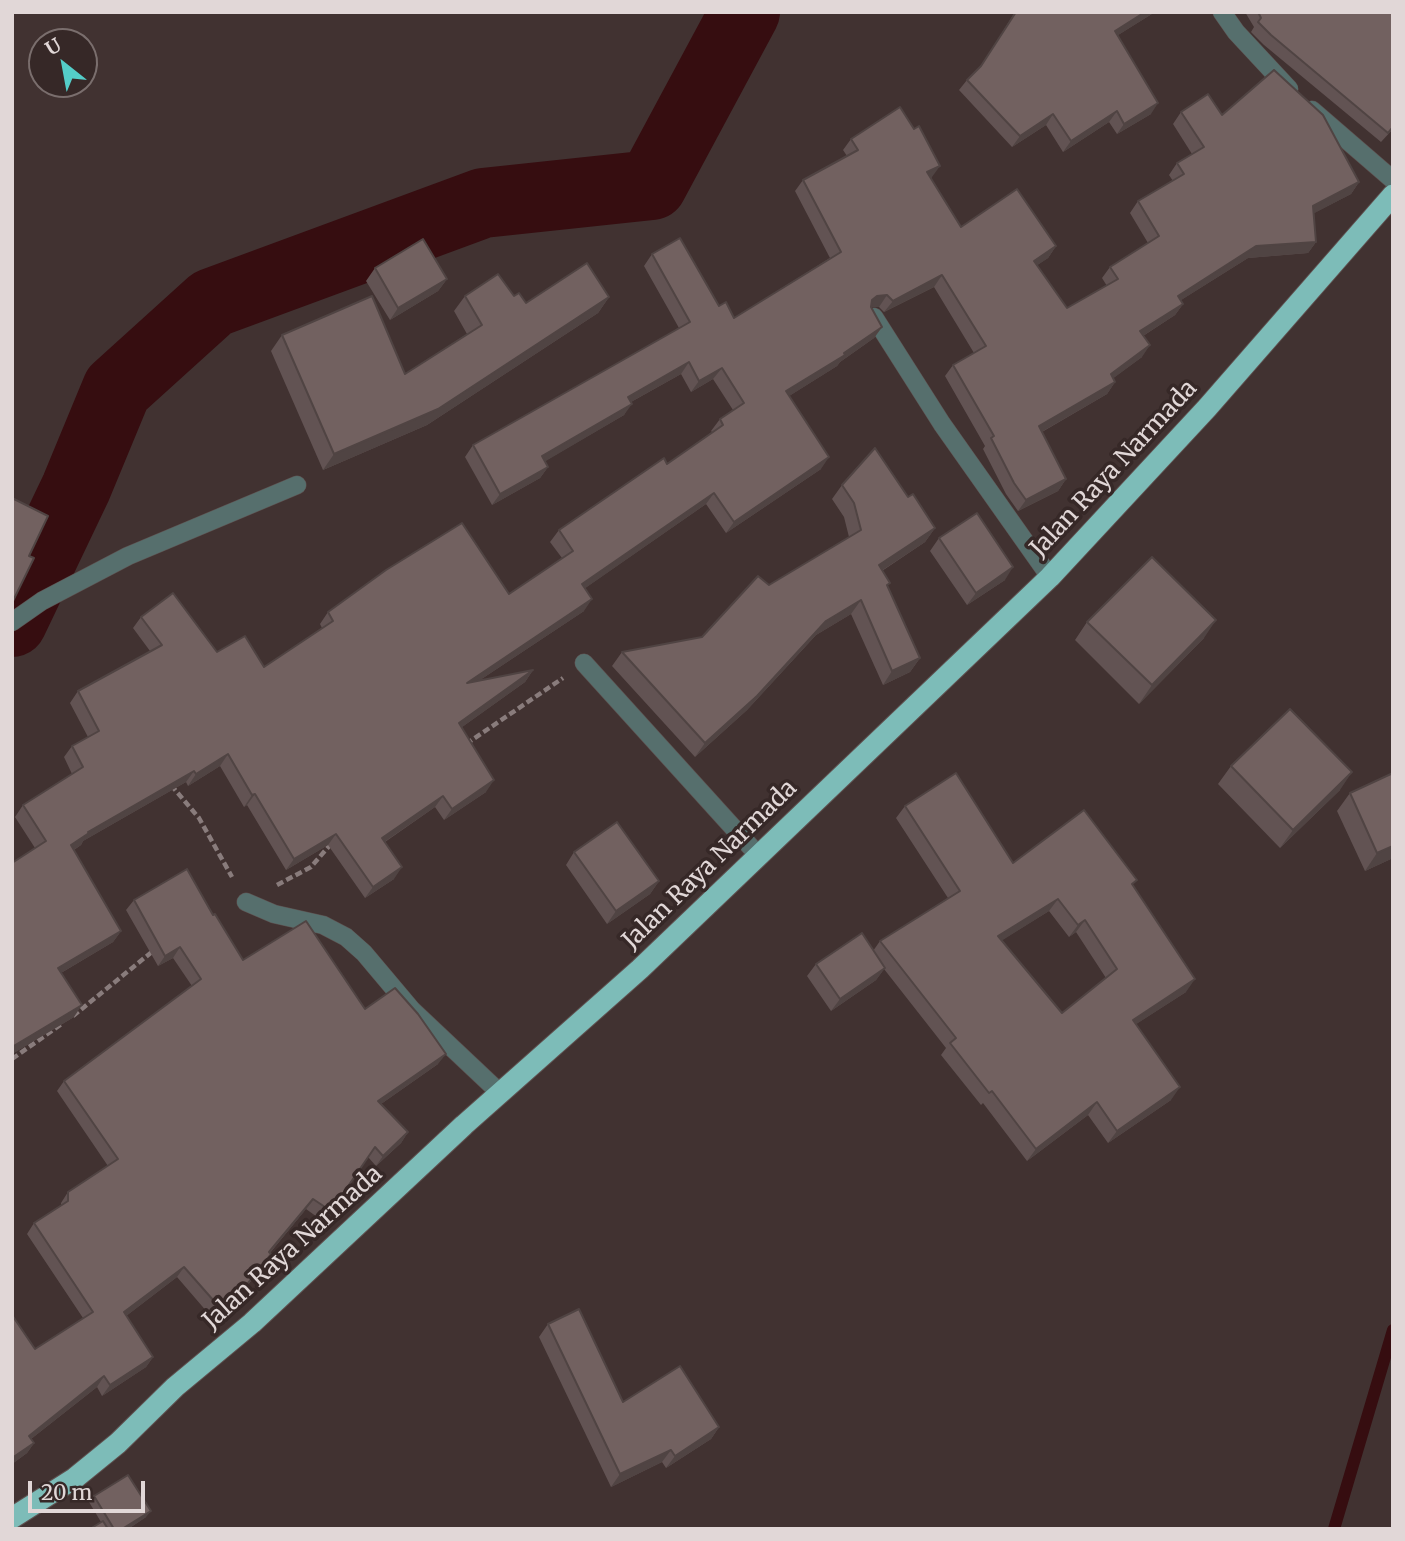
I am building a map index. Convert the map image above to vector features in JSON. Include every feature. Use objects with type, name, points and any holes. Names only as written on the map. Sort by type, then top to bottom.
[{"type":"highway","name":"Jalan Raya Narmada","points":[[12,1518],[75,1478],[252,1323],[500,1093],[640,969],[1050,578],[1207,408],[1393,195]]},
{"type":"street","points":[[1222,12],[1236,32],[1287,87],[1393,180]]},
{"type":"street","points":[[874,317],[942,424],[1050,578]]},
{"type":"street","points":[[12,622],[41,601],[128,556],[297,485]]},
{"type":"street","points":[[584,663],[758,855]]},
{"type":"street","points":[[246,902],[274,914],[323,925],[346,937],[364,953],[412,1010],[500,1093]]},
{"type":"path","points":[[457,749],[584,663]]},
{"type":"path","points":[[166,779],[199,818],[246,902],[311,867],[337,837]]},
{"type":"path","points":[[12,1059],[79,1012],[143,957],[164,944]]},
{"type":"building","points":[[1016,12],[1145,12],[1115,31],[1158,103],[1124,124],[1117,111],[1071,141],[1053,114],[1020,136],[967,80],[981,66]]},
{"type":"building","points":[[1258,12],[1393,12],[1393,127],[1388,133],[1271,35],[1258,22],[1261,18]]},
{"type":"building","points":[[1274,70],[1323,115],[1359,182],[1313,206],[1316,242],[1256,246],[1178,296],[1183,304],[1140,331],[1150,345],[1111,374],[1115,382],[1039,426],[1066,479],[1026,500],[1014,483],[991,438],[994,436],[953,365],[986,346],[942,275],[893,301],[887,295],[877,296],[872,300],[871,307],[882,327],[844,353],[845,355],[786,391],[829,457],[734,522],[714,493],[582,584],[592,599],[467,683],[533,670],[459,723],[494,780],[452,809],[443,796],[382,838],[402,867],[373,887],[336,834],[294,859],[228,754],[88,832],[71,845],[121,931],[58,968],[82,1005],[12,1047],[12,863],[46,841],[23,805],[83,767],[72,746],[99,731],[78,691],[162,645],[141,617],[173,593],[217,652],[245,636],[264,667],[333,621],[328,612],[386,570],[462,523],[509,594],[573,551],[559,530],[664,458],[667,464],[723,425],[720,419],[744,403],[722,368],[699,381],[689,362],[628,397],[632,404],[542,456],[548,467],[500,494],[473,445],[690,322],[652,254],[680,238],[719,306],[726,302],[734,318],[841,252],[803,180],[858,150],[851,139],[900,107],[914,129],[919,126],[940,166],[927,172],[961,227],[1017,189],[1056,246],[1034,261],[1067,308],[1118,279],[1110,267],[1159,236],[1138,201],[1184,174],[1177,163],[1204,147],[1181,112],[1208,94],[1222,115]]},
{"type":"building","points":[[423,239],[447,279],[398,308],[375,268]]},
{"type":"building","points":[[587,263],[609,297],[438,409],[334,454],[282,335],[372,296],[405,374],[482,325],[465,296],[498,274],[514,296],[519,293],[526,303]]},
{"type":"building","points":[[875,448],[908,497],[913,494],[935,528],[879,565],[890,583],[887,585],[920,658],[892,671],[861,600],[826,621],[757,696],[705,743],[622,652],[702,637],[758,576],[769,585],[861,530],[854,503],[842,485]]},
{"type":"building","points":[[12,498],[48,516],[29,556],[34,558],[12,603]]},
{"type":"building","points":[[977,513],[1013,567],[976,593],[939,538]]},
{"type":"building","points":[[1152,557],[1216,620],[1152,685],[1087,622]]},
{"type":"building","points":[[1290,709],[1352,772],[1293,830],[1231,766]]},
{"type":"building","points":[[956,773],[1013,863],[1084,810],[1137,880],[1132,884],[1195,979],[1133,1020],[1180,1087],[1117,1131],[1097,1102],[1036,1149],[992,1091],[989,1093],[950,1043],[956,1038],[880,941],[960,891],[905,806]],"holes":[[[1058,899],[1078,925],[1085,920],[1117,969],[1062,1013],[998,936]]]},
{"type":"building","points":[[1393,773],[1393,846],[1377,853],[1350,793]]},
{"type":"building","points":[[617,822],[659,881],[616,911],[574,852]]},
{"type":"building","points":[[187,869],[243,960],[306,921],[365,1009],[395,988],[418,1014],[446,1054],[378,1101],[408,1132],[383,1156],[375,1147],[331,1211],[313,1199],[269,1252],[271,1254],[240,1293],[221,1309],[184,1267],[124,1312],[153,1357],[110,1385],[104,1376],[29,1436],[34,1443],[12,1458],[12,1315],[35,1349],[93,1312],[34,1223],[68,1201],[68,1192],[118,1159],[64,1081],[201,979],[180,947],[165,956],[134,900]]},
{"type":"building","points":[[862,933],[885,968],[840,999],[816,964]]},
{"type":"building","points":[[579,1309],[623,1402],[680,1366],[719,1427],[675,1456],[671,1450],[620,1474],[548,1324]]},
{"type":"building","points":[[128,1475],[151,1511],[122,1529],[114,1529],[94,1496]]},
{"type":"building","points":[[103,1521],[108,1529],[90,1529]]},
{"type":"waterway","points":[[12,622],[76,488],[117,389],[212,303],[483,203],[652,185],[745,12]]},
{"type":"waterway","points":[[1334,1529],[1393,1330]]}]
